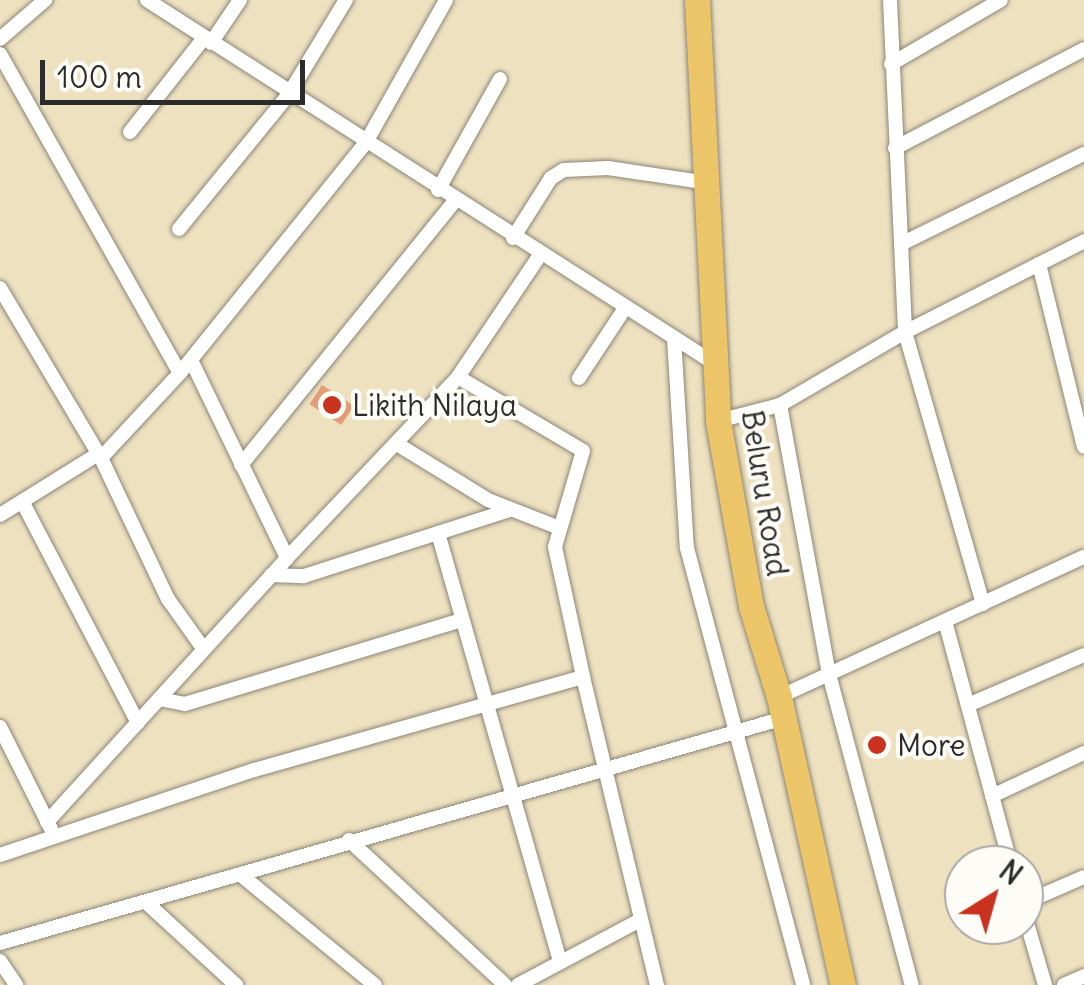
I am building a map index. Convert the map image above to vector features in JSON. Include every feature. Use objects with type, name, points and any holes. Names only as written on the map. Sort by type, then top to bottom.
[{"type":"highway","name":"Beluru Road","points":[[697,0],[718,421],[750,606],[781,707],[843,985]]},
{"type":"street","points":[[0,39],[45,0]]},
{"type":"street","points":[[147,0],[540,256],[718,365]]},
{"type":"street","points":[[130,132],[240,0]]},
{"type":"street","points":[[180,229],[288,94],[346,0]]},
{"type":"street","points":[[0,515],[100,456],[180,373],[366,144],[446,0]]},
{"type":"street","points":[[890,0],[904,332],[984,604]]},
{"type":"street","points":[[891,64],[1001,0]]},
{"type":"street","points":[[895,148],[1084,49]]},
{"type":"street","points":[[0,54],[180,373]]},
{"type":"street","points":[[438,190],[500,79]]},
{"type":"street","points":[[902,243],[1084,154]]},
{"type":"street","points":[[513,238],[550,178],[564,170],[608,168],[709,183]]},
{"type":"street","points":[[241,466],[455,201]]},
{"type":"street","points":[[718,421],[780,405],[904,332],[1084,242]]},
{"type":"street","points":[[47,822],[203,648],[458,377],[540,256]]},
{"type":"street","points":[[1039,264],[1084,447]]},
{"type":"street","points":[[0,288],[100,456],[168,599],[203,648]]},
{"type":"street","points":[[578,378],[626,308]]},
{"type":"street","points":[[674,338],[688,548],[733,731],[803,985]]},
{"type":"street","points":[[191,360],[287,558]]},
{"type":"street","points":[[458,377],[583,451],[578,484],[557,527],[582,676],[657,985]]},
{"type":"street","points":[[780,405],[829,674],[912,985]]},
{"type":"street","points":[[397,444],[510,510],[557,527]]},
{"type":"street","points":[[23,503],[138,723]]},
{"type":"street","points":[[271,576],[304,576],[510,510]]},
{"type":"street","points":[[438,533],[482,703],[560,962]]},
{"type":"street","points":[[0,943],[148,904],[511,792],[733,731],[781,707],[829,674],[1084,558]]},
{"type":"street","points":[[159,699],[186,704],[462,620]]},
{"type":"street","points":[[946,621],[1005,845]]},
{"type":"street","points":[[968,705],[1084,654]]},
{"type":"street","points":[[0,855],[150,802],[582,676]]},
{"type":"street","points":[[0,728],[57,838]]},
{"type":"street","points":[[992,796],[1084,753]]},
{"type":"street","points":[[350,840],[505,985]]},
{"type":"street","points":[[241,874],[375,985]]},
{"type":"street","points":[[1044,894],[1084,877]]},
{"type":"street","points":[[148,904],[236,985]]},
{"type":"street","points":[[518,985],[640,920]]},
{"type":"street","points":[[1034,945],[1046,985]]},
{"type":"street","points":[[0,961],[16,985]]},
{"type":"street","points":[[1064,985],[1084,976]]},
{"type":"building","name":"Likith Nilaya","points":[[322,385],[354,406],[341,425],[309,404]]},
{"type":"place","name":"Likith Nilaya","points":[[332,405]]},
{"type":"place","name":"More","points":[[877,745]]}]
